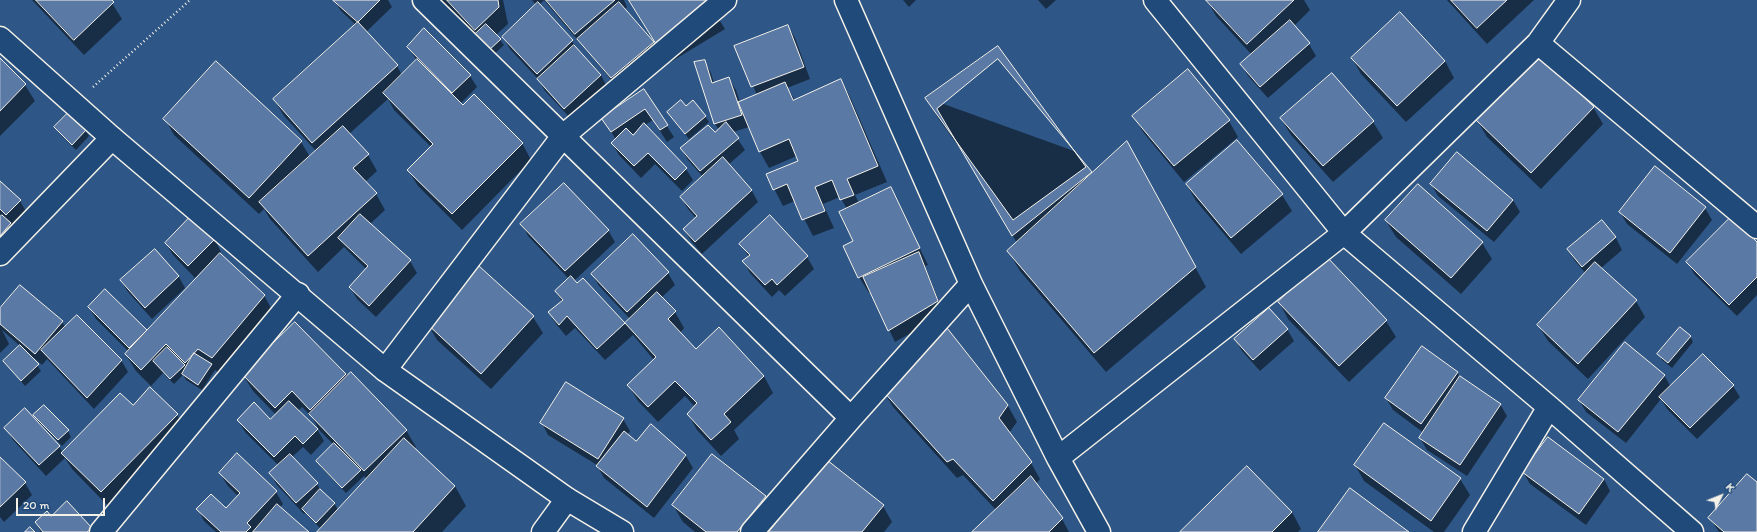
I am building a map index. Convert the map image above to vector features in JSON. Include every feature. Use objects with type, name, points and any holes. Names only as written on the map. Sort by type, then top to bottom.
[{"type":"street","points":[[424,0],[851,418]]},
{"type":"street","points":[[385,370],[563,136],[725,0]]},
{"type":"street","points":[[846,0],[971,284],[1058,458],[1099,532]]},
{"type":"street","points":[[1155,0],[1344,233],[1692,532]]},
{"type":"street","points":[[1058,458],[1344,233],[1538,43],[1569,0]]},
{"type":"street","points":[[0,38],[75,103],[112,138],[298,294],[385,370],[567,499],[622,532]]},
{"type":"street","points":[[1538,43],[1757,227]]},
{"type":"street","points":[[0,254],[112,138]]},
{"type":"street","points":[[752,532],[851,418],[971,284]]},
{"type":"street","points":[[101,532],[298,294]]},
{"type":"street","points":[[1474,532],[1549,408]]},
{"type":"street","points":[[543,532],[567,499]]},
{"type":"path","points":[[75,103],[190,0]]},
{"type":"building","points":[[36,0],[112,0],[114,2],[74,40]]},
{"type":"building","points":[[333,0],[380,0],[358,22]]},
{"type":"building","points":[[447,0],[498,0],[499,7],[475,30]]},
{"type":"building","points":[[546,0],[615,0],[575,34]]},
{"type":"building","points":[[629,0],[708,0],[659,48]]},
{"type":"building","points":[[1206,0],[1294,0],[1247,44]]},
{"type":"building","points":[[1451,0],[1507,0],[1477,28]]},
{"type":"building","points":[[538,2],[573,40],[537,74],[502,37]]},
{"type":"building","points":[[619,2],[654,42],[611,78],[577,39]]},
{"type":"building","points":[[1400,12],[1445,61],[1397,106],[1351,58]]},
{"type":"building","points":[[1290,20],[1310,43],[1260,87],[1240,64]]},
{"type":"building","points":[[358,22],[398,65],[312,143],[273,99]]},
{"type":"building","points":[[486,24],[501,39],[487,52],[472,37]]},
{"type":"building","points":[[788,25],[804,67],[751,87],[734,46]]},
{"type":"building","points":[[424,28],[471,75],[452,93],[407,47]]},
{"type":"building","points":[[574,45],[601,75],[564,109],[537,79]]},
{"type":"building","points":[[998,46],[1086,167],[1013,220],[925,98]]},
{"type":"building","points":[[1539,54],[1594,107],[1531,173],[1476,120]]},
{"type":"building","points":[[0,58],[26,84],[0,111]]},
{"type":"building","points":[[417,59],[463,105],[474,94],[523,143],[452,214],[407,170],[433,144],[383,93]]},
{"type":"building","points":[[998,59],[1092,172],[1012,236],[937,109]]},
{"type":"building","points":[[705,60],[712,83],[729,77],[742,115],[714,124],[694,62]]},
{"type":"building","points":[[216,61],[302,141],[249,198],[163,119]]},
{"type":"building","points":[[1188,69],[1230,120],[1174,166],[1132,116]]},
{"type":"building","points":[[1332,73],[1374,121],[1323,166],[1280,118]]},
{"type":"building","points":[[841,79],[878,166],[847,179],[854,195],[840,200],[832,180],[815,187],[825,211],[802,220],[787,184],[773,190],[766,174],[798,161],[789,139],[759,152],[738,102],[785,82],[793,100]]},
{"type":"building","points":[[644,89],[668,125],[660,130],[645,109],[611,132],[601,118]]},
{"type":"building","points":[[681,100],[686,106],[693,100],[706,116],[685,134],[667,112]]},
{"type":"building","points":[[69,112],[86,130],[72,145],[54,127]]},
{"type":"building","points":[[726,122],[739,138],[700,171],[680,148],[708,125],[715,132]]},
{"type":"building","points":[[644,123],[687,168],[675,180],[648,153],[634,166],[611,143],[626,128],[633,135]]},
{"type":"building","points":[[343,126],[369,154],[353,168],[377,193],[308,256],[259,202]]},
{"type":"building","points":[[1237,140],[1283,194],[1231,238],[1186,184]]},
{"type":"building","points":[[1127,141],[1196,267],[1094,353],[1007,251]]},
{"type":"building","points":[[1457,152],[1513,200],[1487,231],[1430,184]]},
{"type":"building","points":[[723,157],[752,190],[695,242],[683,229],[697,216],[680,197]]},
{"type":"building","points":[[1655,166],[1706,207],[1670,253],[1619,212]]},
{"type":"building","points":[[0,181],[21,200],[6,215],[0,209]]},
{"type":"building","points":[[564,183],[609,230],[565,271],[520,224]]},
{"type":"building","points":[[1418,184],[1483,242],[1451,278],[1385,220]]},
{"type":"building","points":[[891,187],[920,248],[858,278],[843,246],[853,241],[839,212]]},
{"type":"building","points":[[360,214],[411,260],[369,306],[349,287],[368,266],[338,238]]},
{"type":"building","points":[[2,215],[11,223],[0,236],[0,217]]},
{"type":"building","points":[[192,215],[215,239],[188,266],[165,243]]},
{"type":"building","points":[[770,215],[808,256],[777,285],[772,279],[765,285],[742,261],[750,255],[739,244]]},
{"type":"building","points":[[1731,217],[1757,242],[1757,277],[1729,305],[1686,262]]},
{"type":"building","points":[[1602,220],[1616,237],[1582,267],[1567,249]]},
{"type":"building","points":[[633,234],[669,272],[627,312],[591,274]]},
{"type":"building","points":[[155,249],[179,276],[145,308],[120,280]]},
{"type":"building","points":[[919,252],[938,301],[888,331],[863,277]]},
{"type":"building","points":[[220,253],[265,295],[212,358],[198,349],[185,363],[166,344],[141,370],[125,354]]},
{"type":"building","points":[[1326,256],[1387,320],[1339,366],[1278,302]]},
{"type":"building","points":[[1595,262],[1637,300],[1578,364],[1537,325]]},
{"type":"building","points":[[479,266],[534,316],[481,374],[426,323]]},
{"type":"building","points":[[571,276],[577,283],[583,278],[625,323],[597,349],[567,316],[559,325],[548,312],[563,300],[555,291]]},
{"type":"building","points":[[20,285],[63,321],[35,354],[0,324],[0,308]]},
{"type":"building","points":[[105,289],[147,330],[129,348],[88,307]]},
{"type":"building","points":[[657,292],[676,311],[668,319],[696,349],[719,327],[764,376],[724,414],[731,422],[711,440],[687,414],[697,403],[675,381],[648,407],[627,385],[656,357],[625,323]]},
{"type":"building","points":[[1269,308],[1288,329],[1253,360],[1234,339]]},
{"type":"building","points":[[77,315],[122,360],[87,398],[41,350]]},
{"type":"building","points":[[295,322],[346,374],[310,410],[292,391],[275,408],[242,374]]},
{"type":"building","points":[[1680,327],[1691,336],[1668,363],[1657,354]]},
{"type":"building","points":[[947,328],[1008,405],[999,418],[1032,462],[993,501],[953,459],[947,462],[882,390]]},
{"type":"building","points":[[1625,342],[1665,375],[1618,432],[1578,400]]},
{"type":"building","points":[[20,345],[39,364],[21,381],[3,361]]},
{"type":"building","points":[[1422,346],[1458,372],[1421,424],[1385,398]]},
{"type":"building","points":[[167,347],[185,365],[170,379],[153,361]]},
{"type":"building","points":[[194,353],[212,364],[198,385],[182,374]]},
{"type":"building","points":[[1703,354],[1734,385],[1690,428],[1659,397]]},
{"type":"building","points":[[351,372],[407,430],[364,471],[309,414]]},
{"type":"building","points":[[1460,376],[1501,404],[1460,465],[1419,438]]},
{"type":"building","points":[[566,382],[624,418],[598,459],[540,423]]},
{"type":"building","points":[[150,387],[178,414],[101,492],[61,453],[120,393],[133,405]]},
{"type":"building","points":[[289,401],[318,429],[303,444],[295,436],[274,457],[237,420],[254,402],[270,419]]},
{"type":"building","points":[[44,405],[69,430],[58,440],[33,415]]},
{"type":"building","points":[[25,408],[60,446],[39,465],[4,428]]},
{"type":"building","points":[[1384,423],[1461,478],[1431,521],[1354,465]]},
{"type":"building","points":[[651,424],[686,455],[647,507],[596,466],[624,431],[636,441]]},
{"type":"building","points":[[1548,437],[1604,479],[1579,514],[1522,472]]},
{"type":"building","points":[[404,438],[455,486],[413,532],[317,532]]},
{"type":"building","points":[[334,443],[361,470],[342,488],[316,461]]},
{"type":"building","points":[[237,453],[277,491],[247,523],[251,527],[246,532],[221,532],[196,509],[211,494],[226,508],[240,493],[219,473]]},
{"type":"building","points":[[290,454],[318,483],[296,503],[269,473]]},
{"type":"building","points":[[712,454],[766,496],[737,532],[706,532],[672,505]]},
{"type":"building","points":[[0,457],[26,482],[0,507]]},
{"type":"building","points":[[827,460],[884,505],[862,532],[769,532]]},
{"type":"building","points":[[1247,466],[1292,512],[1272,532],[1180,532]]},
{"type":"building","points":[[1747,474],[1757,482],[1757,532],[1724,532],[1708,518]]},
{"type":"building","points":[[1031,476],[1063,518],[1049,532],[972,532]]},
{"type":"building","points":[[1350,488],[1409,532],[1318,532]]},
{"type":"building","points":[[320,489],[335,503],[316,523],[302,509]]},
{"type":"building","points":[[67,501],[92,528],[87,532],[43,532],[35,522],[47,511],[51,516]]},
{"type":"building","points":[[277,504],[309,532],[253,532]]},
{"type":"building","points":[[30,527],[35,532],[25,532]]}]
